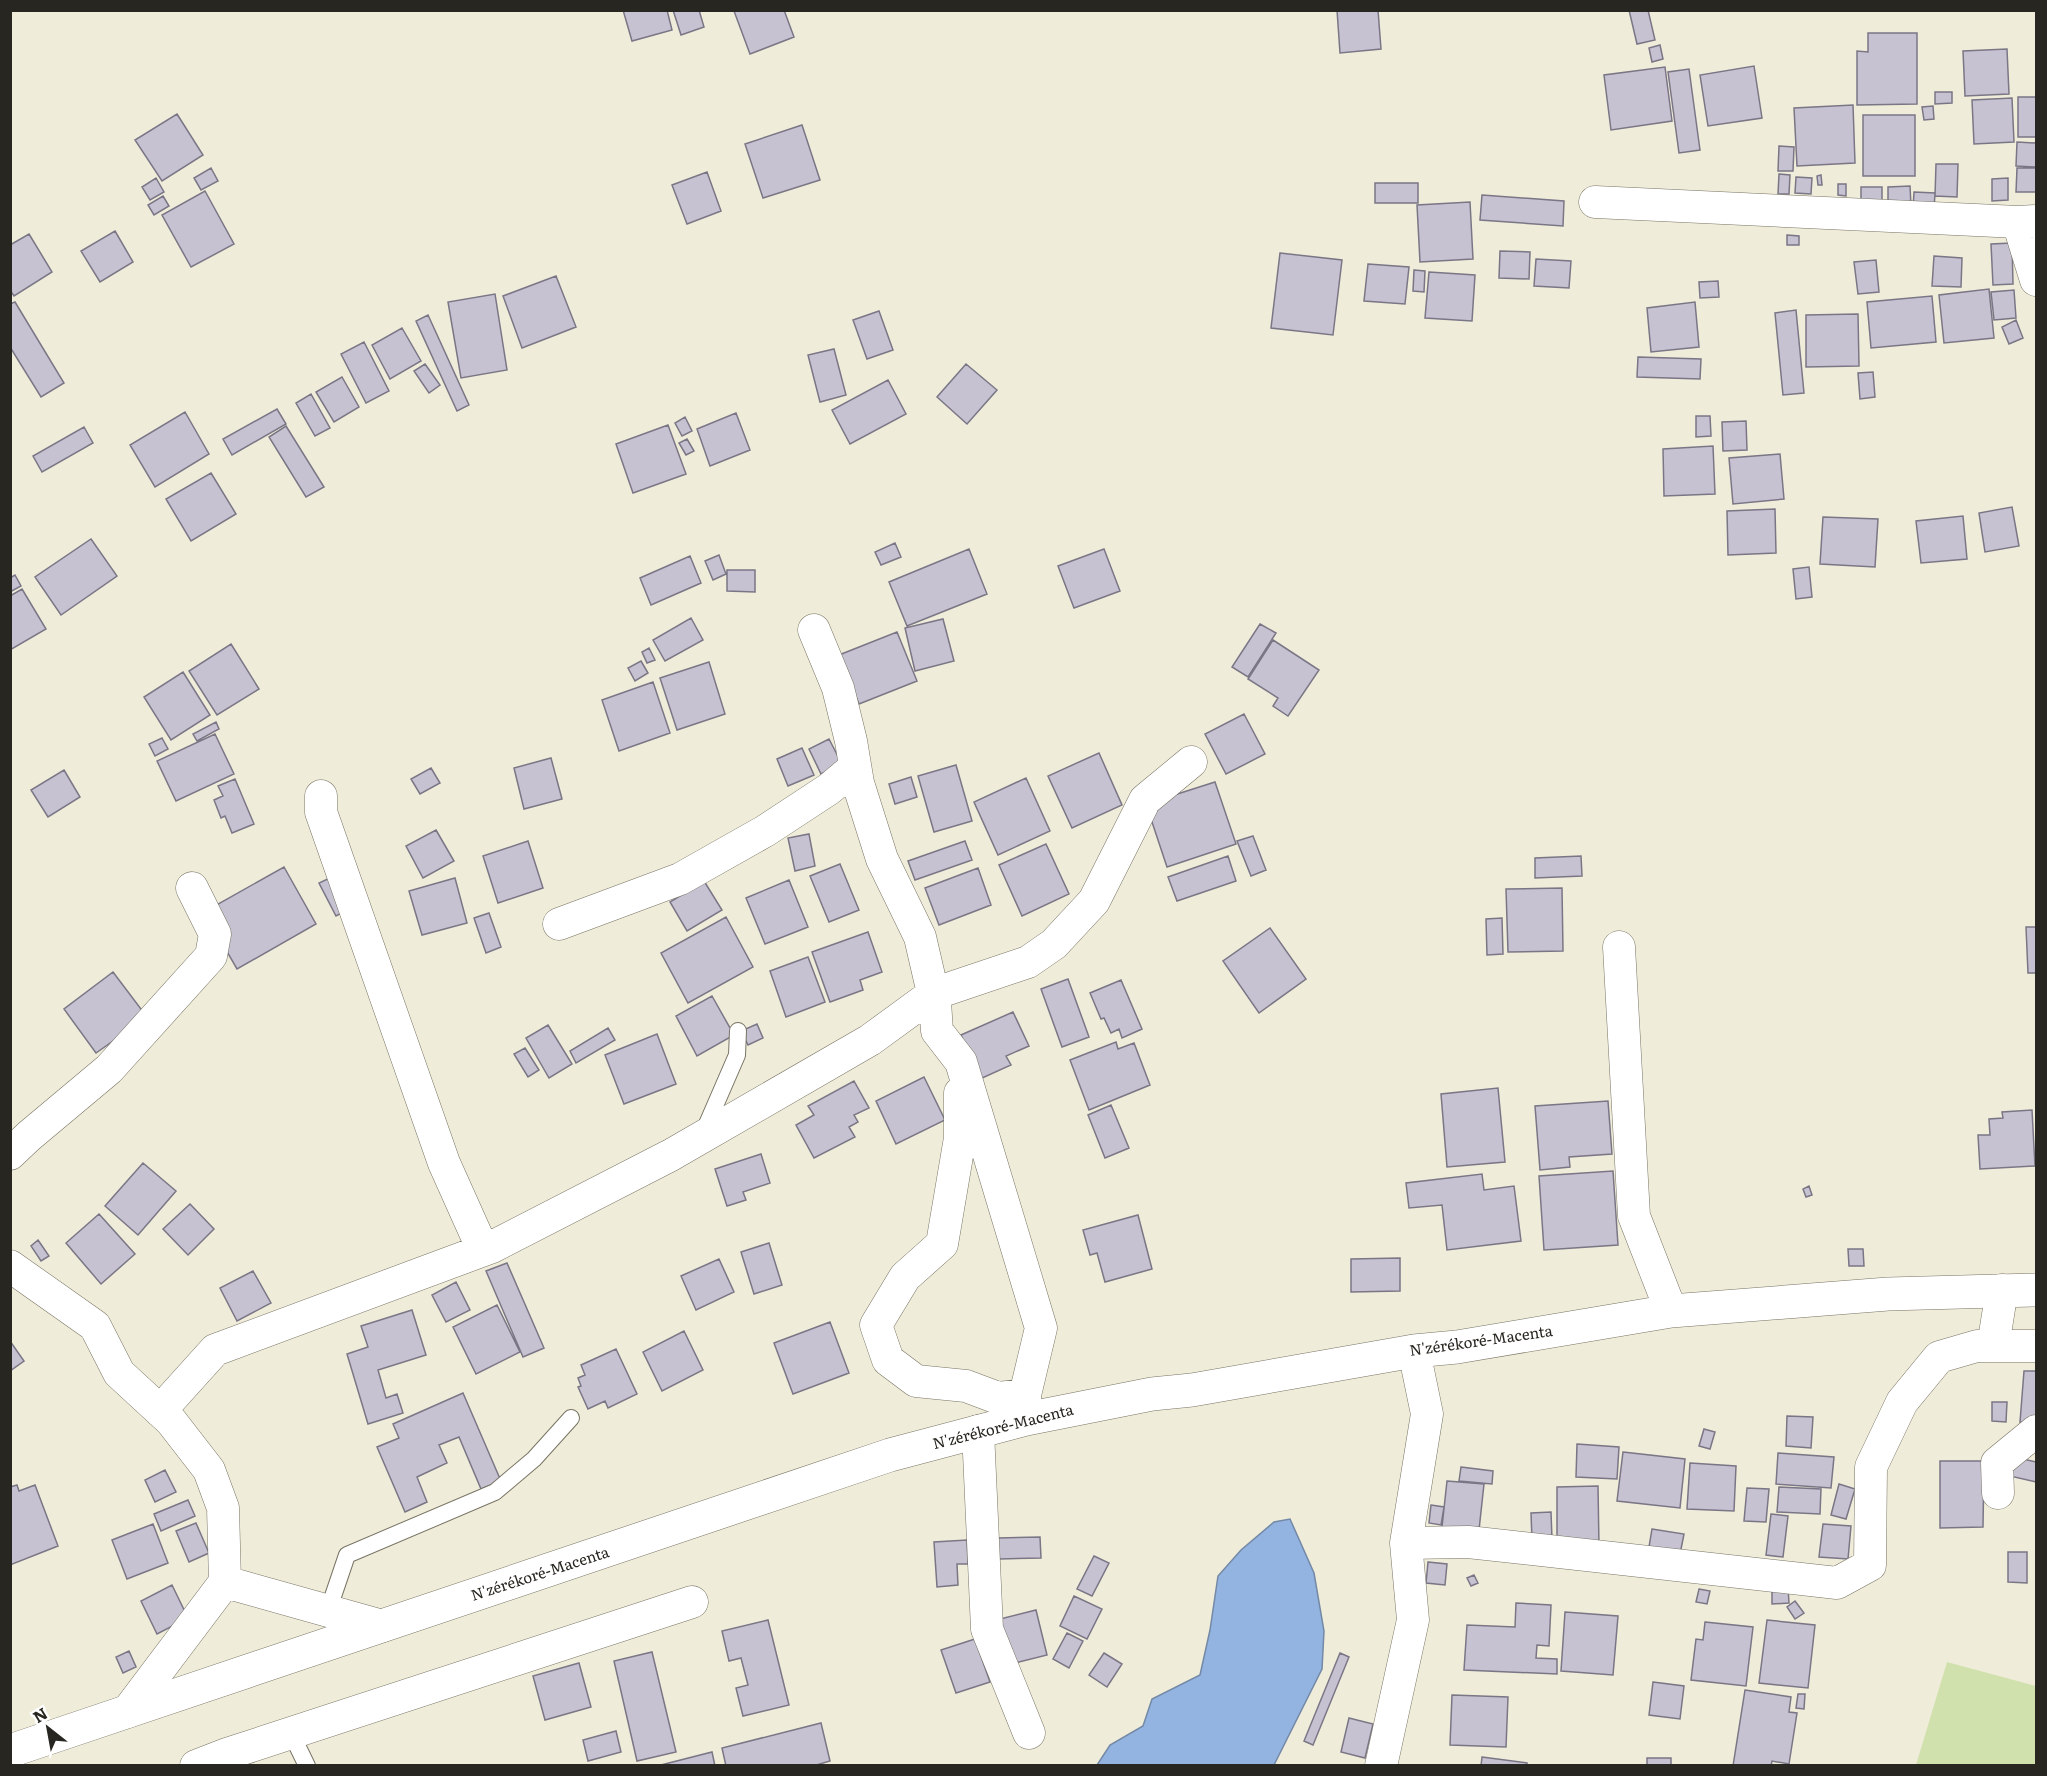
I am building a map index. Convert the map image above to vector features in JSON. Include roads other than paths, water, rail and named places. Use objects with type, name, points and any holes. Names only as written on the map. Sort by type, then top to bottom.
[{"type":"highway","name":"N'zérékoré-Macenta","points":[[10,1751],[890,1455],[978,1431],[1026,1407],[1192,1390],[1414,1351],[1457,1347],[1671,1311],[1888,1294],[2037,1290]]},
{"type":"street","points":[[1595,202],[2027,221],[2037,280]]},
{"type":"street","points":[[814,630],[838,688],[858,783],[882,859],[920,938],[933,994],[937,1031],[961,1062],[1041,1328],[1026,1407],[966,1386],[916,1381],[888,1360],[876,1325],[905,1277],[942,1244],[960,1138],[961,1062]]},
{"type":"street","points":[[160,1412],[215,1350],[483,1250],[642,1170],[870,1041],[933,994],[1028,962],[1054,944],[1094,901],[1145,801],[1191,762]]},
{"type":"street","points":[[559,924],[680,879],[765,831],[829,789],[855,767]]},
{"type":"street","points":[[321,796],[321,812],[444,1163],[483,1250]]},
{"type":"street","points":[[10,1154],[109,1069],[211,956],[215,934],[192,888]]},
{"type":"street","points":[[1619,947],[1634,1216],[1671,1311]]},
{"type":"street","points":[[10,1266],[95,1326],[119,1372],[171,1421],[209,1470],[223,1508],[225,1582],[127,1712]]},
{"type":"street","points":[[1993,1346],[2002,1290]]},
{"type":"street","points":[[1406,1544],[1468,1542],[1838,1582],[1870,1565],[1871,1467],[1902,1402],[1939,1357],[1977,1346],[2037,1346]]},
{"type":"street","points":[[1381,1766],[1413,1620],[1406,1544],[1427,1414],[1414,1351]]},
{"type":"street","points":[[978,1431],[987,1629],[1029,1733]]},
{"type":"street","points":[[1998,1493],[1996,1463],[2037,1431]]},
{"type":"street","points":[[225,1582],[382,1626]]},
{"type":"street","points":[[196,1766],[237,1758],[291,1733],[692,1602]]},
{"type":"lane","points":[[701,1137],[737,1055],[738,1031]]},
{"type":"lane","points":[[328,1611],[347,1555],[495,1491],[534,1459],[571,1418]]},
{"type":"lane","points":[[291,1733],[307,1766]]},
{"type":"water","points":[[1290,1519],[1314,1573],[1324,1631],[1322,1669],[1274,1765],[1097,1765],[1110,1745],[1143,1726],[1152,1699],[1200,1675],[1218,1576],[1241,1550],[1274,1522]]}]
